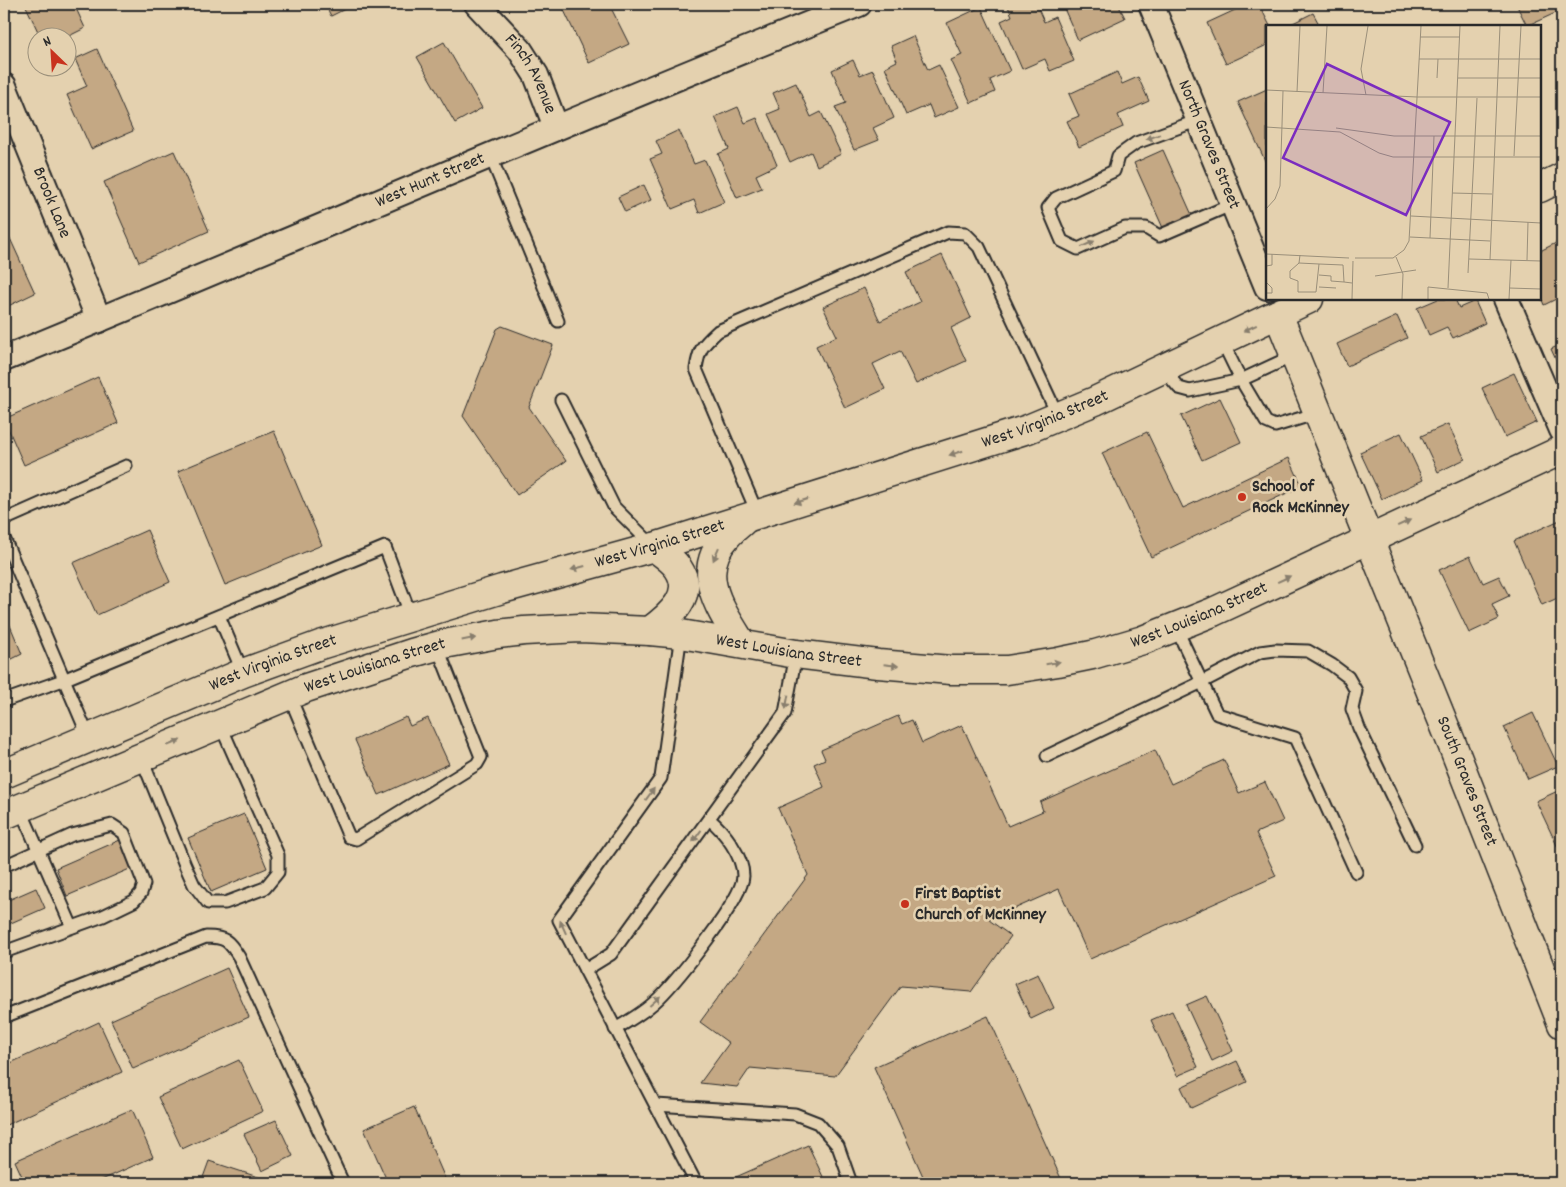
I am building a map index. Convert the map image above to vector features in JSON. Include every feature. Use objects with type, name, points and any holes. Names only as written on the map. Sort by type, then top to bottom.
[{"type":"main road","points":[[1541,188],[1562,177]]},
{"type":"main road","name":"West Virginia Street","points":[[4,774],[243,673],[320,645],[411,616],[654,547],[999,439],[1059,417],[1162,369],[1222,340],[1275,306],[1305,300]]},
{"type":"main road","points":[[1275,306],[1369,540]]},
{"type":"main road","name":"West Louisiana Street","points":[[12,812],[257,708],[342,675],[437,646],[498,634],[580,628],[650,631],[681,634],[796,654],[916,668],[951,670],[1007,670],[1050,664],[1092,655],[1176,628],[1213,612],[1562,450]]},
{"type":"main road","points":[[742,644],[717,600],[711,577],[714,556],[719,546],[727,535],[753,516]]},
{"type":"main road","name":"South Graves Street","points":[[1369,540],[1452,744],[1562,1024]]},
{"type":"main road","points":[[650,631],[675,610],[682,599],[683,589],[683,578],[677,567],[654,547]]},
{"type":"main road","points":[[243,673],[257,708]]},
{"type":"street","name":"Finch Avenue","points":[[477,4],[520,50],[536,74],[556,127]]},
{"type":"street","name":"West Hunt Street","points":[[4,359],[734,53],[859,4]]},
{"type":"street","name":"North Graves Street","points":[[1151,4],[1266,285]]},
{"type":"street","name":"Brook Lane","points":[[4,86],[99,320]]},
{"type":"street","points":[[1506,300],[1562,430]]},
{"type":"lane","points":[[1199,120],[1136,143],[1118,156],[1114,171],[1056,198],[1048,208],[1051,216],[1062,241],[1078,249],[1125,228],[1146,228],[1160,236],[1233,204]]},
{"type":"lane","points":[[490,155],[558,321]]},
{"type":"lane","points":[[753,516],[696,369],[698,353],[718,331],[948,232],[965,233],[979,247],[1059,417]]},
{"type":"lane","points":[[1222,340],[1241,380],[1266,422],[1275,426],[1318,412]]},
{"type":"lane","points":[[1162,369],[1179,388],[1190,391],[1241,380],[1295,355]]},
{"type":"lane","points":[[561,400],[614,507],[654,547]]},
{"type":"lane","points":[[4,520],[126,466]]},
{"type":"lane","points":[[4,538],[88,738]]},
{"type":"lane","points":[[4,702],[63,680],[385,547],[411,616]]},
{"type":"lane","points":[[219,616],[243,673]]},
{"type":"lane","points":[[1176,628],[1217,714],[1295,738],[1356,872]]},
{"type":"lane","points":[[681,634],[662,778],[559,920],[696,1183]]},
{"type":"lane","points":[[289,695],[349,838],[356,839],[477,764],[481,757],[437,646]]},
{"type":"lane","points":[[1047,756],[1202,682],[1260,652],[1275,650],[1308,651],[1348,677],[1356,691],[1352,708],[1359,728],[1415,845]]},
{"type":"lane","points":[[585,970],[611,954],[785,713],[796,654]]},
{"type":"lane","points":[[141,757],[185,865],[194,884],[208,903],[225,903],[265,888],[278,872],[278,855],[220,724]]},
{"type":"lane","points":[[12,812],[39,849],[72,927]]},
{"type":"lane","points":[[615,1029],[640,1014],[658,999],[700,949],[737,894],[743,878],[740,861],[727,838],[709,819]]},
{"type":"lane","points":[[4,866],[72,835],[112,825],[124,833],[144,884],[141,893],[134,901],[102,916],[4,952]]},
{"type":"lane","points":[[4,1017],[206,937],[219,937],[231,944],[239,957],[343,1183]]},
{"type":"lane","points":[[656,1105],[795,1114],[803,1117],[818,1123],[838,1146],[851,1183]]},
{"type":"building","points":[[25,4],[74,4],[85,28],[78,32],[78,28],[36,28]]},
{"type":"building","points":[[325,4],[355,4],[331,16]]},
{"type":"building","points":[[561,4],[609,4],[629,44],[589,63]]},
{"type":"building","points":[[1007,4],[1036,4],[1044,22],[1055,17],[1074,61],[1050,71],[1045,59],[1022,69],[1001,21],[1012,16]]},
{"type":"building","points":[[1062,4],[1118,4],[1125,18],[1078,40]]},
{"type":"building","points":[[1248,4],[1259,4],[1270,25],[1266,25],[1266,45],[1226,64],[1207,23]]},
{"type":"building","points":[[1521,4],[1562,4],[1562,10],[1526,25],[1517,6]]},
{"type":"building","points":[[981,7],[1010,71],[990,80],[995,92],[971,103],[951,60],[962,55],[947,23]]},
{"type":"building","points":[[1313,13],[1319,25],[1292,25]]},
{"type":"building","points":[[913,36],[928,70],[939,65],[959,107],[934,118],[929,105],[906,115],[885,67],[897,61],[891,46]]},
{"type":"building","points":[[444,42],[482,108],[455,123],[417,57]]},
{"type":"building","points":[[97,49],[133,131],[91,149],[67,95],[87,86],[78,66],[78,58]]},
{"type":"building","points":[[853,60],[860,75],[873,70],[894,118],[873,128],[879,140],[854,150],[835,107],[846,103],[832,70]]},
{"type":"building","points":[[1117,72],[1122,84],[1138,77],[1149,101],[1118,115],[1123,127],[1079,147],[1067,121],[1079,116],[1069,94]]},
{"type":"building","points":[[796,83],[811,117],[821,112],[841,154],[817,166],[811,152],[790,162],[768,114],[780,109],[773,93]]},
{"type":"building","points":[[1266,89],[1266,163],[1238,102]]},
{"type":"building","points":[[738,107],[745,123],[757,118],[777,165],[756,175],[762,188],[737,198],[718,154],[729,149],[715,117]]},
{"type":"building","points":[[679,130],[694,164],[705,160],[724,202],[699,213],[694,200],[672,209],[650,159],[662,154],[656,141]]},
{"type":"building","points":[[1163,150],[1192,215],[1163,228],[1134,163]]},
{"type":"building","points":[[174,151],[209,231],[139,262],[104,182]]},
{"type":"building","points":[[644,185],[651,200],[625,212],[618,197]]},
{"type":"building","points":[[8,234],[35,293],[4,308],[4,236]]},
{"type":"building","points":[[1556,243],[1562,257],[1562,296],[1544,305],[1541,298],[1541,250]]},
{"type":"building","points":[[942,255],[971,318],[951,328],[966,361],[916,384],[900,351],[873,364],[885,389],[845,408],[816,346],[837,336],[823,307],[864,288],[880,321],[920,302],[906,272]]},
{"type":"building","points":[[1436,300],[1455,300],[1459,308],[1475,301],[1485,323],[1453,338],[1447,327],[1429,335],[1417,308]]},
{"type":"building","points":[[1397,316],[1407,338],[1347,366],[1337,344]]},
{"type":"building","points":[[502,326],[553,345],[529,407],[566,461],[517,495],[463,416],[497,329]]},
{"type":"building","points":[[1562,344],[1562,373],[1551,349]]},
{"type":"building","points":[[1514,373],[1537,422],[1505,437],[1482,388]]},
{"type":"building","points":[[98,377],[118,423],[24,465],[4,419]]},
{"type":"building","points":[[1220,398],[1241,442],[1202,460],[1181,416]]},
{"type":"building","points":[[1448,424],[1465,459],[1438,472],[1421,436]]},
{"type":"building","points":[[274,431],[322,545],[225,585],[178,471]]},
{"type":"building","name":"School of Rock McKinney","points":[[1147,432],[1183,508],[1289,458],[1302,486],[1151,557],[1102,453]]},
{"type":"building","points":[[1401,433],[1423,480],[1382,499],[1360,452]]},
{"type":"building","points":[[1562,519],[1562,596],[1542,605],[1514,541]]},
{"type":"building","points":[[147,530],[170,582],[97,615],[73,563]]},
{"type":"building","points":[[1470,556],[1483,583],[1499,576],[1509,596],[1492,604],[1499,619],[1469,633],[1439,570]]},
{"type":"building","points":[[4,611],[22,654],[4,663]]},
{"type":"building","points":[[1533,713],[1558,766],[1528,779],[1504,727]]},
{"type":"building","name":"First Baptist Church of McKinney","points":[[898,716],[902,724],[912,720],[922,743],[962,725],[1008,826],[1043,811],[1040,802],[1155,750],[1171,784],[1224,760],[1239,793],[1265,782],[1283,821],[1256,833],[1276,876],[1090,959],[1059,889],[989,920],[1011,936],[971,992],[901,986],[835,1076],[750,1068],[737,1087],[700,1083],[729,1043],[700,1022],[808,875],[778,808],[824,787],[814,764],[825,759],[821,750]]},
{"type":"building","points":[[406,717],[410,726],[428,718],[449,764],[379,795],[355,740]]},
{"type":"building","points":[[1562,789],[1562,851],[1560,852],[1536,801]]},
{"type":"building","points":[[244,814],[267,868],[211,892],[188,838]]},
{"type":"building","points":[[120,840],[132,868],[67,896],[56,868]]},
{"type":"building","points":[[36,888],[45,908],[4,926],[4,902]]},
{"type":"building","points":[[227,968],[249,1017],[133,1069],[111,1020]]},
{"type":"building","points":[[1038,974],[1054,1008],[1031,1019],[1015,984]]},
{"type":"building","points":[[1207,996],[1233,1051],[1212,1061],[1186,1005]]},
{"type":"building","points":[[1172,1011],[1198,1067],[1177,1076],[1151,1020]]},
{"type":"building","points":[[988,1016],[1063,1183],[926,1183],[874,1067]]},
{"type":"building","points":[[99,1022],[122,1072],[4,1126],[4,1066]]},
{"type":"building","points":[[239,1060],[263,1111],[182,1149],[158,1097]]},
{"type":"building","points":[[1237,1061],[1247,1082],[1191,1108],[1181,1087]]},
{"type":"building","points":[[414,1107],[447,1183],[388,1183],[364,1129]]},
{"type":"building","points":[[132,1109],[153,1157],[95,1183],[25,1183],[15,1161]]},
{"type":"building","points":[[276,1120],[293,1156],[262,1171],[244,1134]]},
{"type":"building","points":[[808,1145],[826,1183],[727,1183],[727,1181]]},
{"type":"building","points":[[209,1161],[261,1178],[260,1183],[201,1183]]},
{"type":"place","name":"School of Rock McKinney","points":[[1242,497]]},
{"type":"place","name":"First Baptist Church of McKinney","points":[[905,904]]}]
